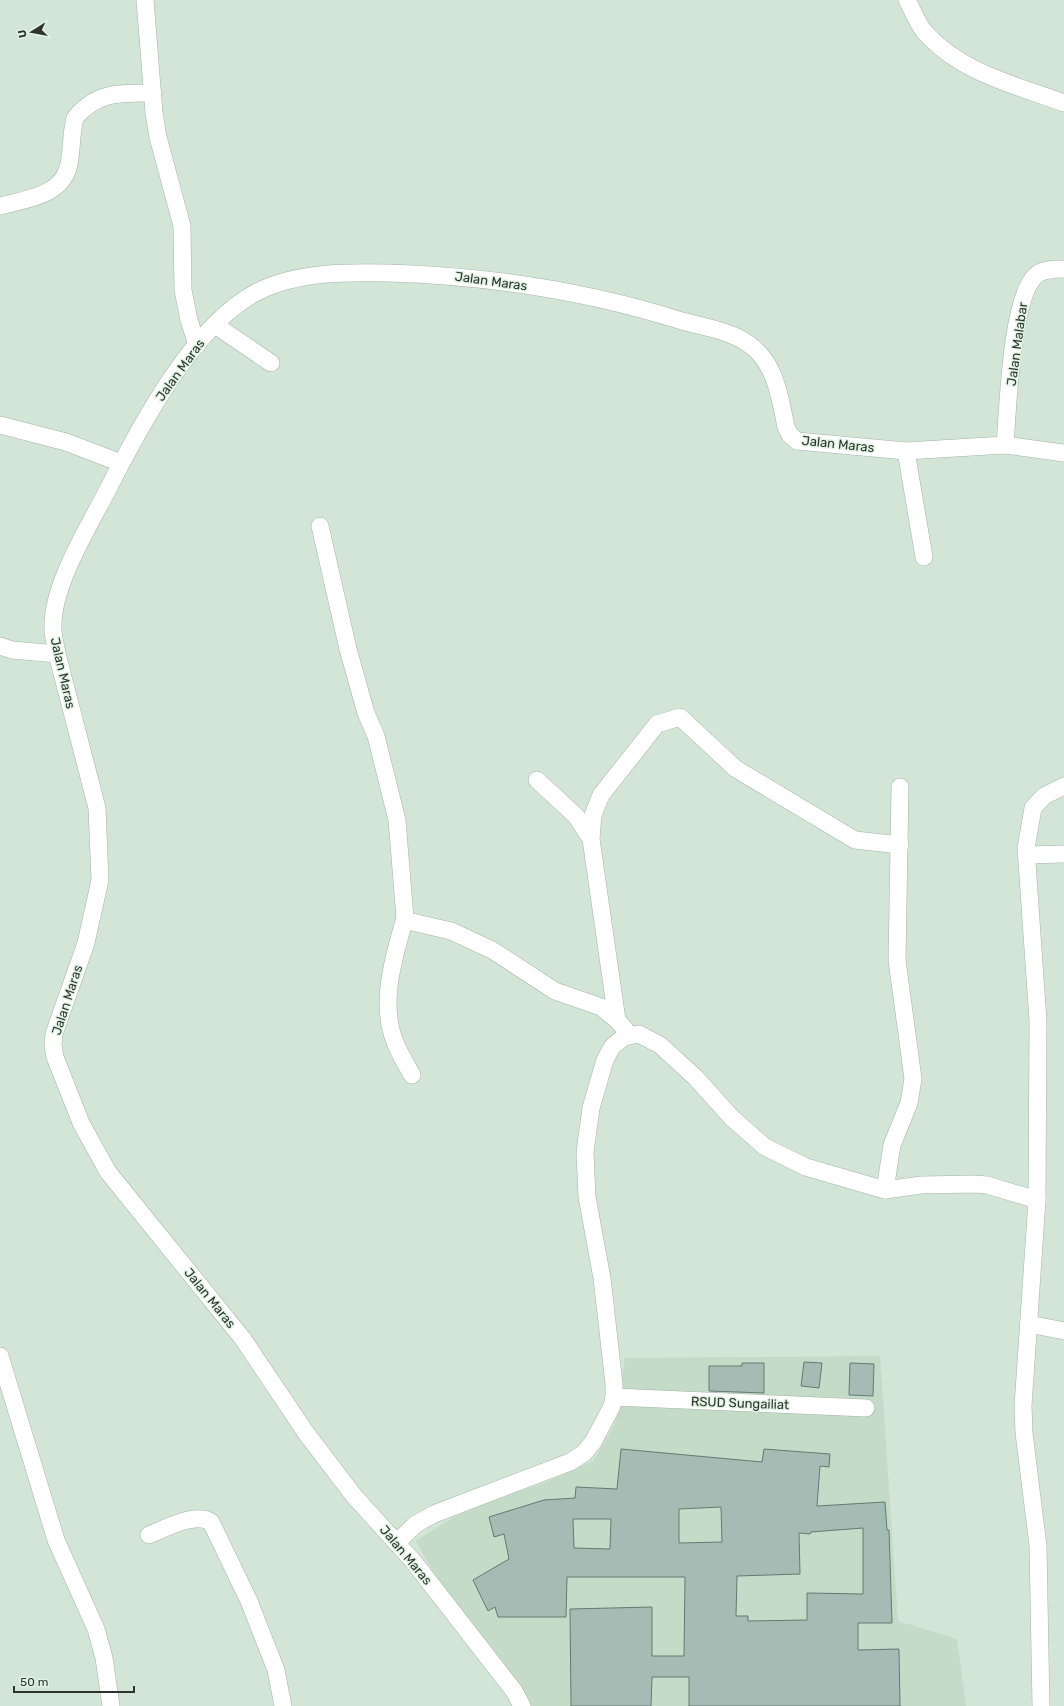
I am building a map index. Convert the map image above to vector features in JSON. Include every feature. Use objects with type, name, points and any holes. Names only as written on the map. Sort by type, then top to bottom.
[{"type":"street","points":[[145,0],[154,113],[158,137],[182,226],[184,290],[189,320],[197,345]]},
{"type":"street","points":[[908,0],[923,30],[952,58],[990,76],[1064,103]]},
{"type":"street","points":[[0,206],[42,194],[57,187],[65,177],[69,164],[74,118],[91,102],[113,94],[153,93]]},
{"type":"street","name":"Jalan Malabar","points":[[1005,445],[1016,330],[1024,292],[1036,275],[1047,271],[1064,269]]},
{"type":"street","name":"Jalan Maras","points":[[522,1706],[514,1691],[413,1561],[354,1496],[306,1433],[243,1339],[108,1172],[81,1123],[55,1057],[54,1034],[86,943],[100,880],[97,808],[53,629],[55,604],[62,581],[121,463],[175,373],[197,345],[215,325],[257,292],[277,284],[310,277],[355,272],[441,274],[591,296],[694,324],[737,338],[749,344],[762,356],[773,371],[786,428],[790,435],[797,441],[906,451],[1005,445],[1064,453]]},
{"type":"street","points":[[215,325],[271,363]]},
{"type":"street","points":[[1,424],[66,442],[121,463]]},
{"type":"street","points":[[906,451],[924,558]]},
{"type":"street","points":[[320,526],[348,649],[366,713],[376,736],[397,820],[405,918],[392,969],[388,1017],[395,1042],[412,1075]]},
{"type":"street","points":[[0,646],[12,650],[58,654]]},
{"type":"street","points":[[618,1020],[590,839],[593,815],[602,795],[656,724],[680,717],[736,769],[855,840],[900,845]]},
{"type":"street","points":[[537,780],[576,816],[590,839]]},
{"type":"street","points":[[1041,1706],[1038,1546],[1023,1406],[1037,1200],[1038,1021],[1026,848],[1033,808],[1044,796],[1064,786]]},
{"type":"street","points":[[885,1190],[892,1145],[909,1103],[913,1079],[897,960],[900,787]]},
{"type":"street","points":[[1027,854],[1064,854]]},
{"type":"street","points":[[405,918],[408,921],[451,931],[492,950],[555,991],[601,1007],[618,1020],[630,1035]]},
{"type":"street","points":[[396,1542],[416,1524],[434,1514],[556,1469],[584,1453],[602,1428],[612,1406],[614,1384],[602,1278],[588,1197],[585,1152],[591,1108],[606,1060],[612,1047],[624,1037],[630,1035],[644,1035],[660,1045],[696,1078],[732,1118],[765,1147],[806,1167],[885,1190],[921,1185],[974,1184],[987,1185],[1037,1200]]},
{"type":"street","points":[[1029,1324],[1064,1331]]},
{"type":"street","points":[[0,1356],[56,1540],[96,1629],[104,1658],[111,1706]]},
{"type":"street","name":"RSUD Sungailiat","points":[[614,1397],[866,1408]]},
{"type":"street","points":[[149,1535],[196,1517],[205,1518],[211,1522],[250,1601],[276,1670],[283,1706]]},
{"type":"shaded area","points":[[880,1356],[898,1621],[957,1639],[966,1706],[522,1706],[441,1586],[416,1541],[452,1518],[493,1500],[542,1484],[593,1461],[615,1424],[625,1358]]},
{"type":"building","points":[[804,1362],[822,1363],[819,1388],[801,1386]]},
{"type":"building","points":[[742,1363],[764,1363],[764,1393],[709,1391],[709,1366],[742,1366]]},
{"type":"building","points":[[850,1363],[874,1364],[873,1396],[849,1395]]},
{"type":"building","points":[[621,1449],[762,1462],[764,1449],[830,1454],[829,1467],[820,1466],[817,1506],[885,1502],[887,1530],[889,1530],[892,1623],[858,1623],[858,1650],[899,1649],[900,1706],[689,1706],[689,1677],[652,1677],[651,1706],[571,1706],[570,1609],[652,1607],[652,1656],[684,1656],[685,1577],[567,1577],[566,1617],[498,1617],[495,1607],[488,1611],[473,1580],[509,1559],[504,1534],[494,1537],[489,1517],[544,1500],[575,1498],[576,1487],[617,1489]],"holes":[[[721,1507],[722,1542],[679,1543],[679,1509]],[[573,1519],[611,1519],[610,1549],[574,1548]],[[863,1528],[863,1594],[807,1593],[807,1620],[748,1621],[748,1616],[736,1616],[737,1576],[800,1574],[799,1533],[810,1534],[811,1532]]]}]
